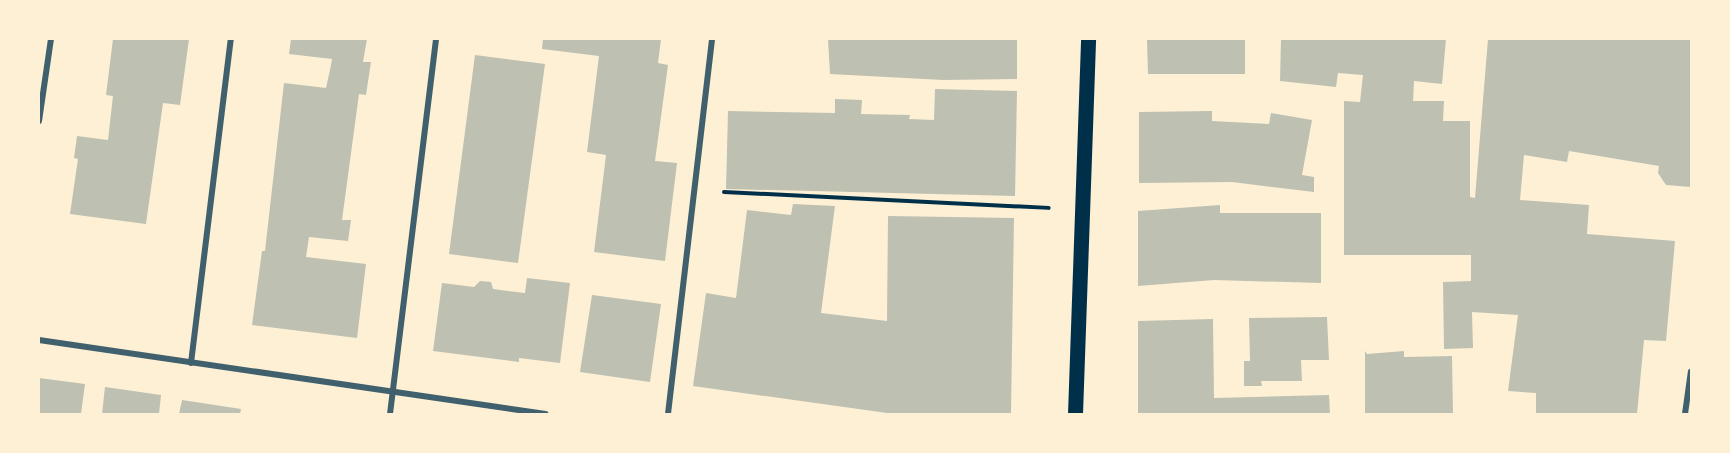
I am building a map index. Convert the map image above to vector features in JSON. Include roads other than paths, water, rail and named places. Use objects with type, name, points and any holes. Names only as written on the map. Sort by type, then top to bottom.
[{"type":"main road","points":[[1075,414],[1088,39]]},
{"type":"street","points":[[39,121],[51,39]]},
{"type":"street","points":[[191,363],[231,39]]},
{"type":"street","points":[[390,414],[436,39]]},
{"type":"street","points":[[668,414],[712,39]]},
{"type":"street","points":[[39,340],[546,414]]},
{"type":"street","points":[[1685,414],[1691,370]]}]
